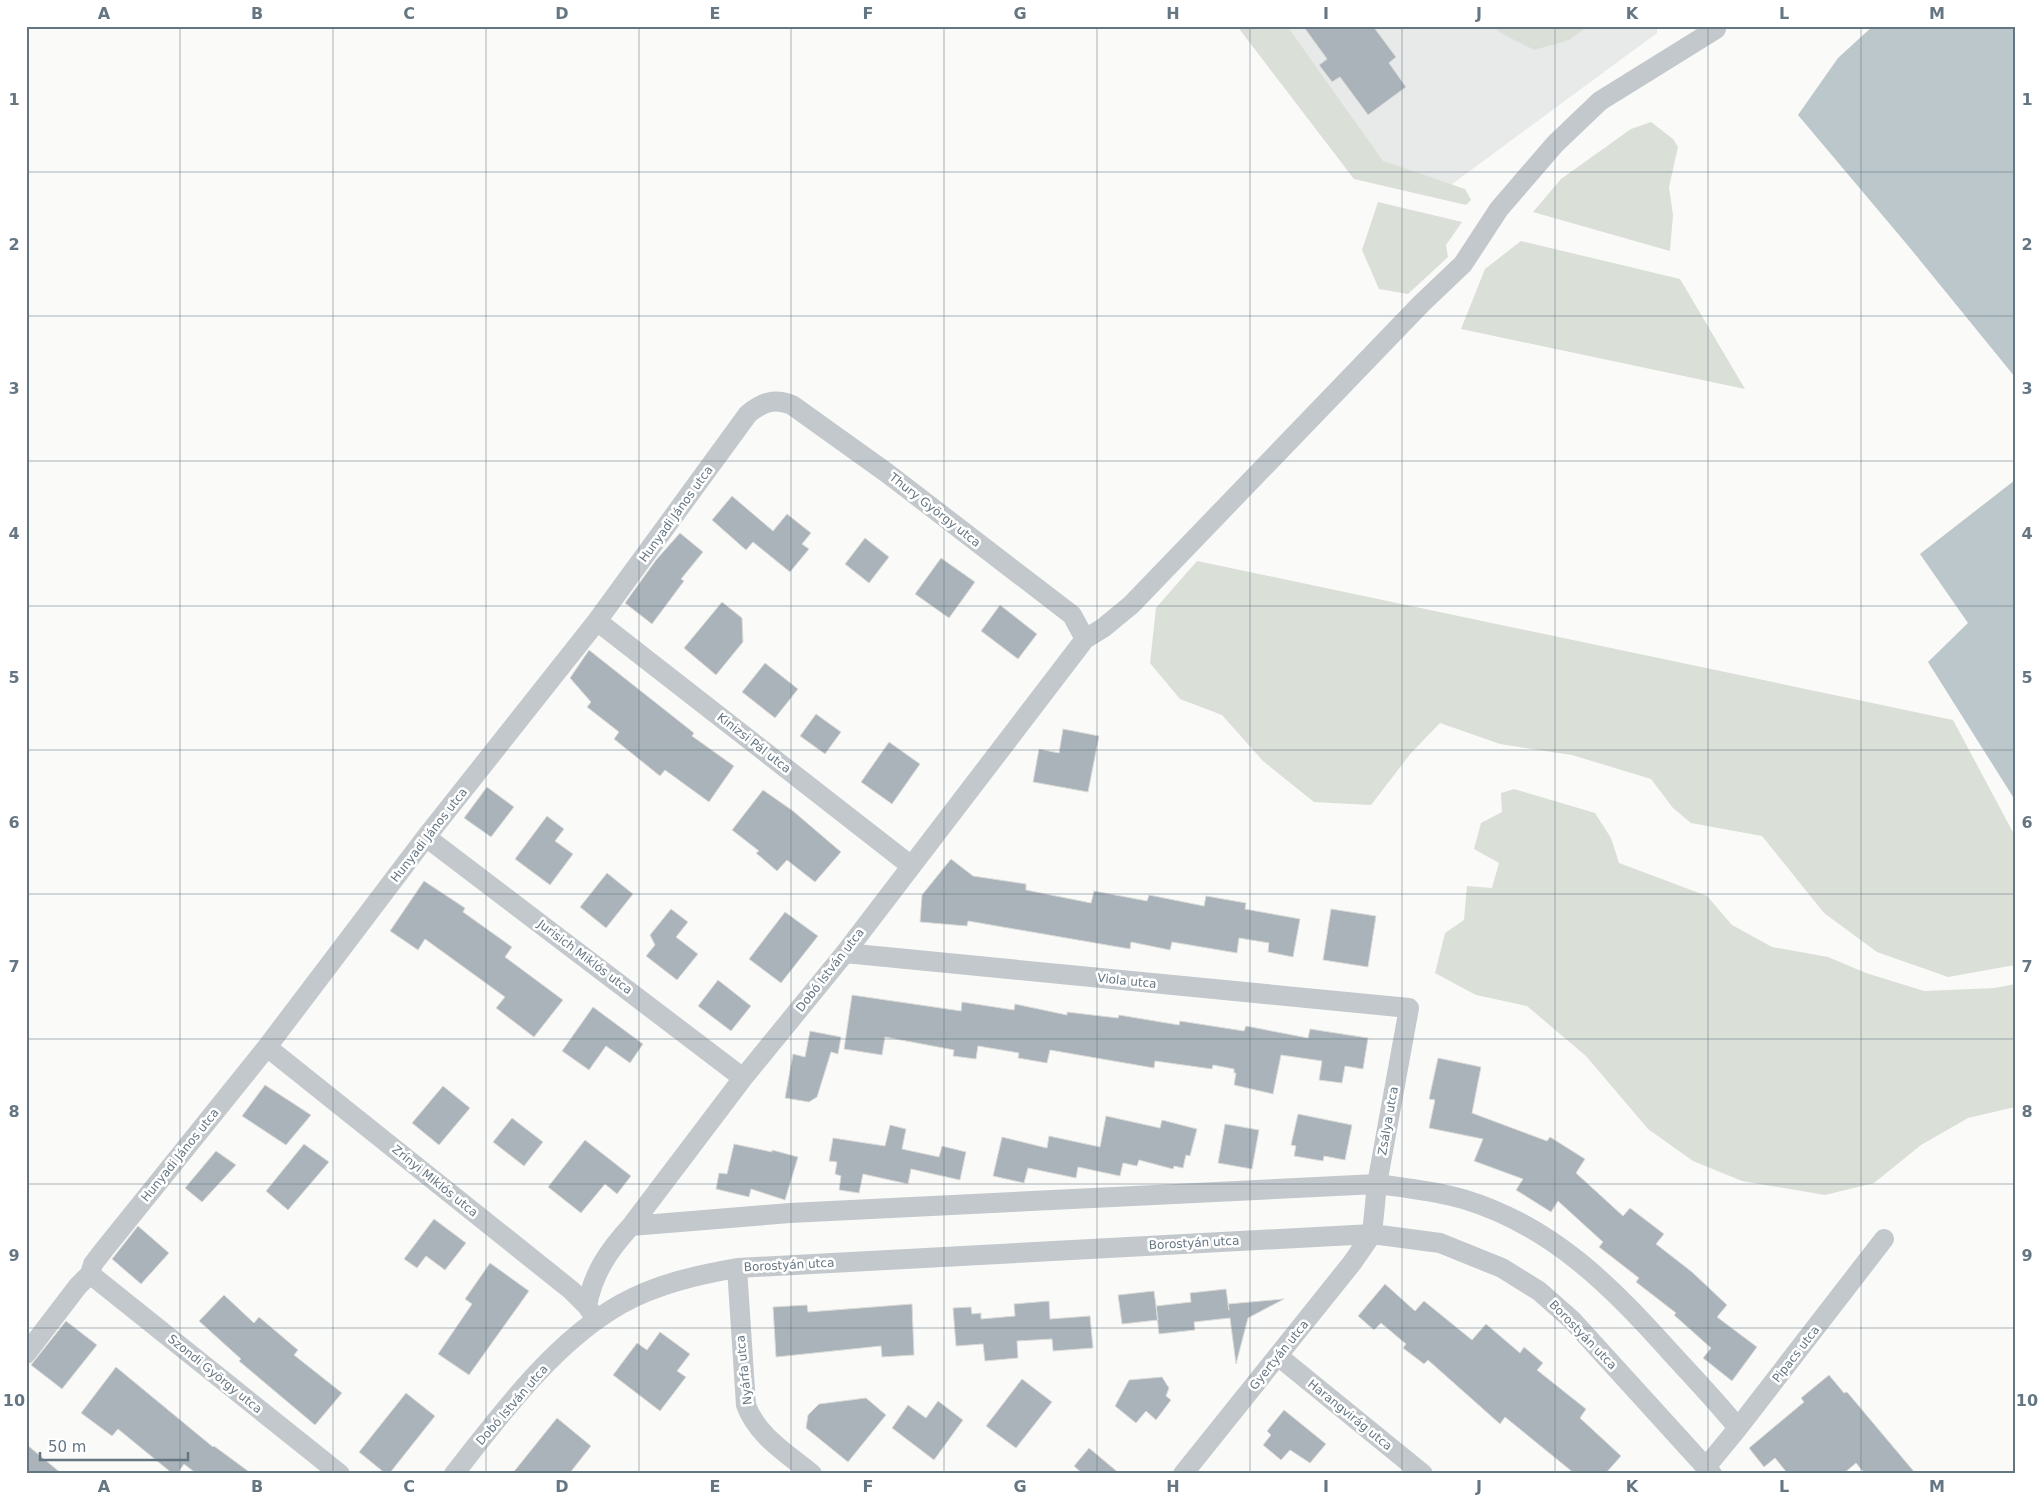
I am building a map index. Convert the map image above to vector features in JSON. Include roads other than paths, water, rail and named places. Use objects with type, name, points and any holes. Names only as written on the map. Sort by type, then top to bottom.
[{"type":"street","name":"Dobó István utca","points":[[454,1474],[501,1414],[592,1313],[590,1286],[602,1263],[743,1078],[844,953],[1085,639],[1103,628],[1131,605],[1421,304],[1463,264],[1499,209],[1568,132],[1600,101],[1716,29]]},
{"type":"street","name":"Thury György utca","points":[[771,401],[781,400],[792,405],[894,479],[1072,615],[1085,639]]},
{"type":"street","name":"Hunyadi János utca","points":[[26,1354],[78,1286],[90,1274],[103,1251],[267,1046],[426,837],[598,621],[748,414],[760,404],[771,401]]},
{"type":"street","name":"Kinizsi Pál utca","points":[[598,621],[910,865]]},
{"type":"street","name":"Jurisich Miklós utca","points":[[426,837],[743,1078]]},
{"type":"street","name":"Viola utca","points":[[844,953],[1409,1008]]},
{"type":"street","name":"Zsálya utca","points":[[1372,1234],[1377,1184],[1409,1008]]},
{"type":"street","name":"Zrínyi Miklós utca","points":[[267,1046],[571,1290],[592,1313]]},
{"type":"street","points":[[631,1226],[810,1212],[1377,1184],[1419,1189],[1464,1199],[1506,1216],[1550,1238],[1586,1266],[1625,1302],[1738,1428]]},
{"type":"street","name":"Borostyán utca","points":[[592,1313],[621,1304],[650,1290],[692,1276],[737,1268],[1372,1234],[1440,1243],[1502,1268],[1540,1292],[1572,1320],[1709,1470]]},
{"type":"street","name":"Gyertyán utca","points":[[1184,1474],[1352,1263],[1372,1234]]},
{"type":"street","name":"Pipacs utca","points":[[1709,1470],[1738,1428],[1884,1239]]},
{"type":"street","name":"Nyárfa utca","points":[[737,1268],[746,1406],[751,1418],[761,1432],[812,1474]]},
{"type":"street","name":"Szondi György utca","points":[[90,1274],[340,1474]]},
{"type":"street","name":"Harangvirág utca","points":[[1278,1356],[1423,1474]]}]
